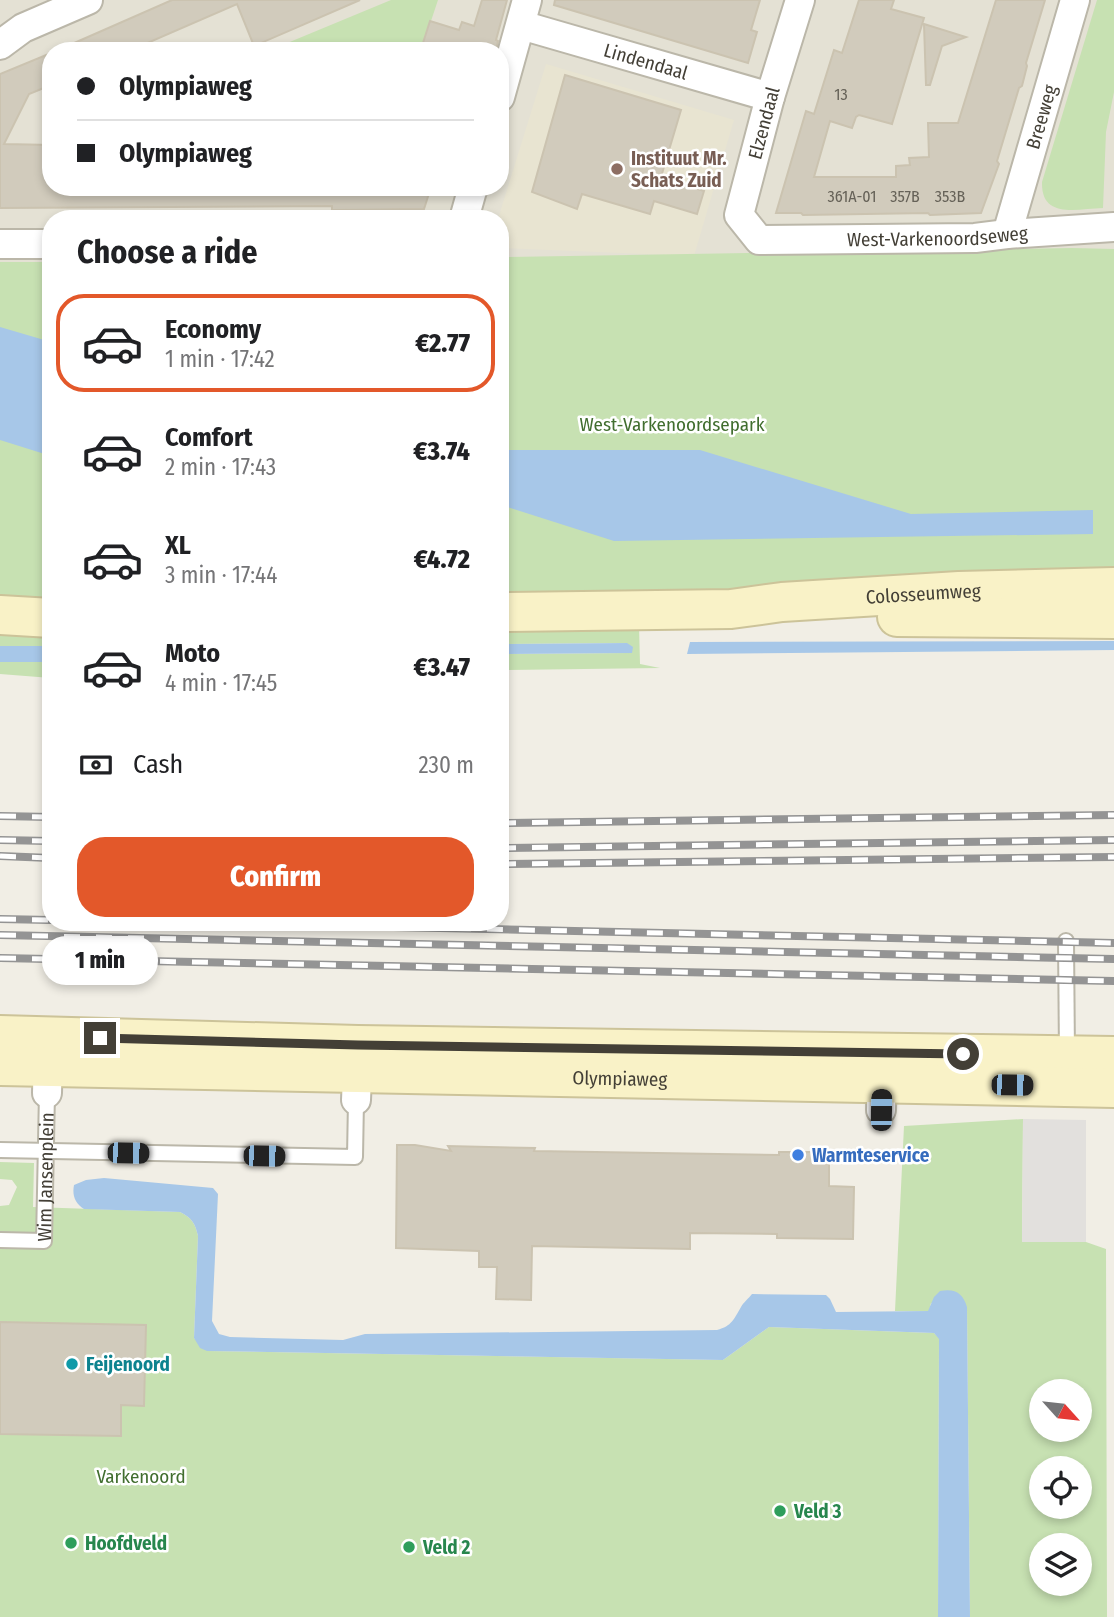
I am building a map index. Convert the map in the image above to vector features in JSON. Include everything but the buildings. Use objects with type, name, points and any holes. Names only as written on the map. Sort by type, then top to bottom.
[{"type":"main road","name":"Colosseumweg","points":[[731,609],[782,602],[959,591],[1114,587]]},
{"type":"main road","name":"Colosseumweg","points":[[509,612],[731,609],[780,614],[900,618],[1114,618]]},
{"type":"main road","points":[[0,615],[42,617]]},
{"type":"main road","name":"Olympiaweg","points":[[0,1035],[48,1066]]},
{"type":"main road","name":"Olympiaweg","points":[[882,1082],[1067,1055],[1114,1056]]},
{"type":"main road","name":"Olympiaweg","points":[[0,1066],[1114,1088]]},
{"type":"street","points":[[0,45],[23,28],[88,0]]},
{"type":"street","name":"Elzendaal","points":[[760,240],[739,215],[800,0]]},
{"type":"street","name":"Breeweg","points":[[1007,234],[1075,0]]},
{"type":"street","points":[[509,66],[524,13]]},
{"type":"street","name":"Lindendaal","points":[[524,13],[771,97]]},
{"type":"street","name":"West-Varkenoordseweg","points":[[760,240],[975,238],[1114,227]]},
{"type":"street","points":[[0,244],[42,244]]},
{"type":"lane","points":[[1066,941],[1067,1055]]},
{"type":"lane","name":"Wim Jansenplein","points":[[0,1240],[44,1241],[48,1066]]},
{"type":"lane","points":[[0,1150],[355,1157],[357,1072]]},
{"type":"shaded area","points":[[0,0],[1114,0],[1114,292],[509,307],[509,210],[42,210],[42,324],[0,326]]},
{"type":"shaded area","name":"Instituut Mr. Schats Zuid","points":[[546,64],[734,120],[694,256],[509,248],[509,210],[501,210],[505,196],[509,196],[509,183]]},
{"type":"shaded area","points":[[1023,1119],[1086,1120],[1086,1242],[1022,1242]]},
{"type":"green space","points":[[391,0],[438,0],[424,42],[290,42]]},
{"type":"green space","points":[[1097,0],[1114,0],[1114,92],[1106,132],[1103,208],[1062,209],[1047,202],[1042,182]]},
{"type":"green space","name":"West-Varkenoordsepark","points":[[1114,249],[1114,581],[509,597],[509,257]]},
{"type":"green space","points":[[0,262],[42,262],[42,605],[0,603]]},
{"type":"green space","points":[[639,625],[640,664],[660,668],[509,670],[509,654],[627,653],[627,643],[509,644],[509,627]]},
{"type":"green space","points":[[0,633],[42,633],[42,646],[0,646]]},
{"type":"green space","points":[[0,662],[42,662],[42,677],[0,674]]},
{"type":"green space","points":[[1023,1119],[1022,1241],[1086,1242],[1106,1249],[1107,1617],[970,1617],[967,1307],[931,1303],[929,1311],[895,1311],[904,1126]]},
{"type":"green space","name":"Varkenoord","points":[[0,1162],[34,1163],[33,1207],[180,1212],[190,1219],[198,1236],[194,1338],[208,1351],[723,1360],[769,1327],[934,1333],[939,1338],[938,1617],[0,1617],[0,1206],[9,1205],[17,1187],[12,1180],[0,1179]]},
{"type":"water","points":[[0,327],[42,339],[42,453],[0,440]]},
{"type":"water","points":[[509,450],[700,450],[911,514],[1093,510],[1093,534],[614,541],[509,508]]},
{"type":"water","points":[[1114,641],[1114,650],[687,654],[690,642]]},
{"type":"water","points":[[627,643],[633,647],[632,653],[509,654],[509,644]]},
{"type":"water","points":[[0,646],[42,646],[42,662],[0,662]]},
{"type":"water","points":[[104,1178],[213,1188],[218,1194],[212,1321],[219,1334],[230,1337],[343,1340],[365,1334],[717,1330],[732,1322],[752,1294],[826,1295],[836,1312],[928,1311],[940,1291],[958,1293],[967,1307],[970,1617],[938,1617],[939,1339],[934,1333],[769,1327],[723,1360],[207,1351],[200,1348],[194,1338],[198,1236],[194,1224],[180,1212],[84,1209],[75,1199],[74,1185],[86,1180]]},
{"type":"railway","points":[[509,823],[1114,815]]},
{"type":"railway","points":[[0,816],[42,817]]},
{"type":"railway","points":[[0,840],[42,841]]},
{"type":"railway","points":[[509,848],[1114,840]]},
{"type":"railway","points":[[0,856],[42,858]]},
{"type":"railway","points":[[509,864],[1114,857]]},
{"type":"railway","points":[[0,919],[42,920]]},
{"type":"railway","points":[[509,930],[1114,943]]},
{"type":"railway","points":[[0,935],[1114,959]]},
{"type":"railway","points":[[0,958],[1114,981]]},
{"type":"place","name":"Instituut Mr. Schats Zuid","points":[[617,169]]},
{"type":"place","name":"Warmteservice","points":[[798,1155]]},
{"type":"place","name":"Feijenoord","points":[[72,1364]]},
{"type":"place","name":"Veld 3","points":[[780,1511]]},
{"type":"place","name":"Hoofdveld","points":[[71,1543]]},
{"type":"place","name":"Veld 2","points":[[409,1547]]},
{"type":"route","points":[[100,1038],[358,1045],[963,1054]]}]
